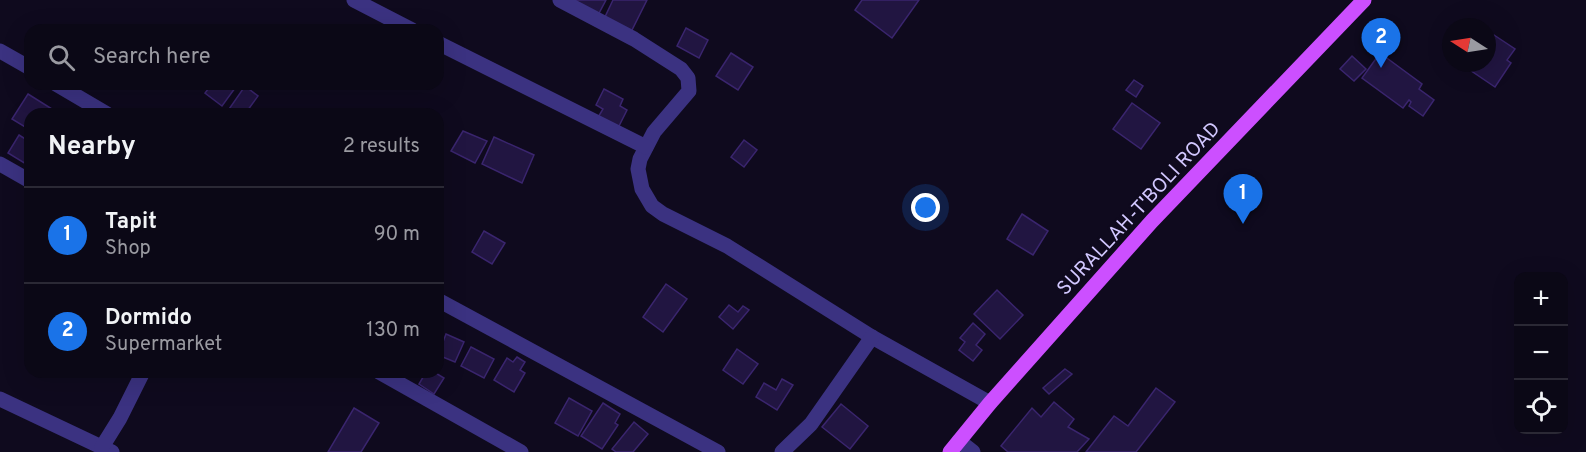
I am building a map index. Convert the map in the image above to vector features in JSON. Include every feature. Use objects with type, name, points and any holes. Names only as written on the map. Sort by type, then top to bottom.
[{"type":"main road","name":"SURALLAH-T'BOLI ROAD","points":[[954,447],[990,403],[1152,221],[1364,0]]},
{"type":"street","points":[[354,0],[400,24]]},
{"type":"street","points":[[560,0],[634,39],[681,69],[688,78],[689,91],[654,132],[640,159],[639,177],[642,189],[657,210],[727,246],[872,337],[990,403]]},
{"type":"street","points":[[444,46],[646,147]]},
{"type":"street","points":[[0,51],[24,65]]},
{"type":"street","points":[[66,90],[97,108]]},
{"type":"street","points":[[0,164],[24,178]]},
{"type":"street","points":[[444,303],[718,452]]},
{"type":"street","points":[[782,452],[811,424],[872,337]]},
{"type":"street","points":[[0,399],[107,449],[140,378]]},
{"type":"street","points":[[390,378],[521,452]]},
{"type":"street","points":[[954,447],[973,452]]},
{"type":"building","points":[[571,0],[606,0],[597,17]]},
{"type":"building","points":[[613,0],[647,0],[631,32],[604,19]]},
{"type":"building","points":[[862,0],[919,0],[892,38],[855,10]]},
{"type":"building","points":[[686,28],[708,40],[699,58],[677,46]]},
{"type":"building","points":[[1496,36],[1515,49],[1507,60],[1511,63],[1495,87],[1473,72],[1496,72]]},
{"type":"building","points":[[731,53],[753,67],[738,90],[716,76]]},
{"type":"building","points":[[1380,53],[1422,84],[1419,89],[1434,100],[1423,116],[1409,106],[1411,102],[1409,100],[1403,108],[1362,78]]},
{"type":"building","points":[[1352,56],[1366,69],[1354,81],[1340,69]]},
{"type":"building","points":[[1134,80],[1143,86],[1136,97],[1126,90]]},
{"type":"building","points":[[604,89],[623,99],[620,106],[627,110],[617,130],[597,119],[603,109],[596,105]]},
{"type":"building","points":[[207,90],[234,90],[222,106],[205,93]]},
{"type":"building","points":[[242,90],[250,90],[258,96],[249,108],[230,108]]},
{"type":"building","points":[[28,94],[50,108],[24,108],[24,126],[12,119]]},
{"type":"building","points":[[1132,103],[1160,123],[1141,149],[1113,129]]},
{"type":"building","points":[[463,131],[487,141],[475,163],[451,151]]},
{"type":"building","points":[[19,135],[24,138],[24,163],[8,153]]},
{"type":"building","points":[[494,137],[534,155],[522,183],[482,164]]},
{"type":"building","points":[[744,140],[757,150],[744,167],[731,157]]},
{"type":"building","points":[[1022,214],[1048,231],[1033,255],[1007,239]]},
{"type":"building","points":[[484,231],[505,243],[492,264],[472,252]]},
{"type":"building","points":[[666,284],[687,299],[663,332],[643,317]]},
{"type":"building","points":[[997,290],[1023,315],[1000,339],[974,314]]},
{"type":"building","points":[[729,305],[738,312],[743,306],[749,310],[733,329],[719,317]]},
{"type":"building","points":[[973,323],[985,334],[976,345],[982,350],[973,361],[959,350],[965,342],[960,338]]},
{"type":"building","points":[[446,334],[464,342],[455,362],[444,357]]},
{"type":"building","points":[[471,347],[494,359],[484,378],[461,366]]},
{"type":"building","points":[[737,349],[758,364],[743,384],[723,370]]},
{"type":"building","points":[[517,357],[525,362],[520,370],[525,373],[514,392],[494,380],[507,358],[513,362]]},
{"type":"building","points":[[1065,369],[1072,374],[1049,394],[1043,388]]},
{"type":"building","points":[[422,378],[444,378],[434,394],[419,384]]},
{"type":"building","points":[[782,379],[793,385],[777,410],[756,397],[764,383],[776,390]]},
{"type":"building","points":[[1156,388],[1175,402],[1136,452],[1086,452],[1114,416],[1128,426]]},
{"type":"building","points":[[569,398],[592,411],[578,436],[555,423]]},
{"type":"building","points":[[1054,402],[1074,419],[1068,427],[1089,439],[1077,452],[1008,452],[1001,446],[1032,408],[1041,417]]},
{"type":"building","points":[[603,403],[620,414],[615,423],[618,425],[602,449],[581,436]]},
{"type":"building","points":[[841,404],[868,426],[850,449],[822,427]]},
{"type":"building","points":[[354,408],[379,423],[361,452],[328,452]]},
{"type":"building","points":[[634,422],[648,434],[633,452],[616,452],[612,449]]},
{"type":"place","name":"Dormido","points":[[1381,68]]},
{"type":"place","name":"Tapit","points":[[1243,224]]}]
